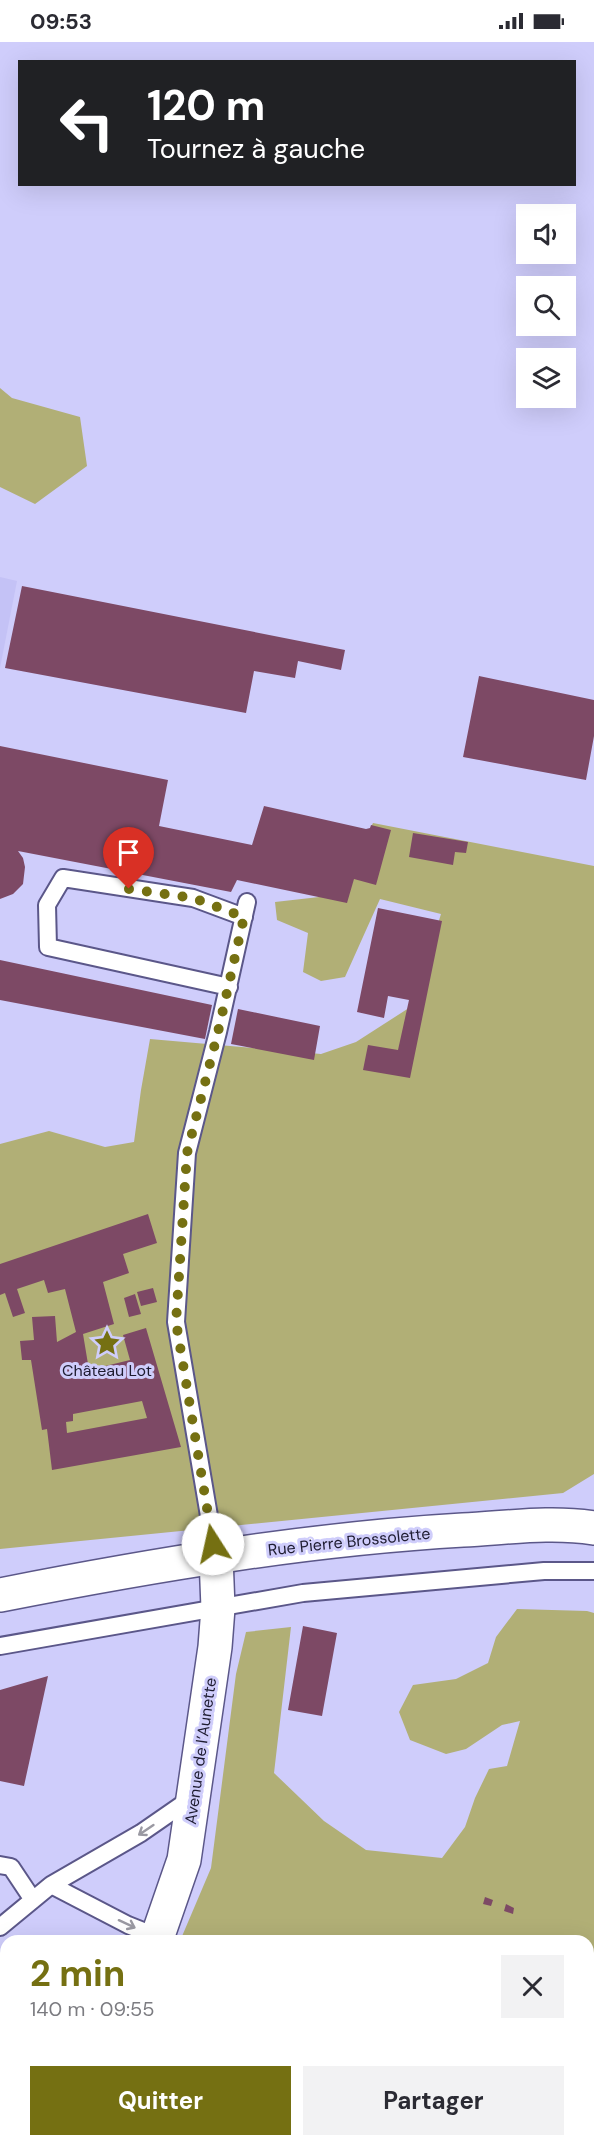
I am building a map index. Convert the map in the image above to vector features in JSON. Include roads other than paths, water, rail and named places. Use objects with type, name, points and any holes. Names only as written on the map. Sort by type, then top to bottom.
[{"type":"main road","name":"Rue Pierre Brossolette","points":[[0,1594],[312,1542],[573,1524],[594,1528]]},
{"type":"main road","name":"Avenue de l’Aunette","points":[[158,1935],[184,1860],[194,1796],[215,1647],[218,1608],[216,1557]]},
{"type":"lane","points":[[216,1557],[176,1322],[187,1153],[229,987],[246,910],[193,898],[63,878],[47,905],[48,947],[229,987]]},
{"type":"lane","points":[[0,1646],[326,1591],[544,1570],[594,1571]]},
{"type":"lane","points":[[0,1927],[51,1885],[141,1833],[194,1796]]},
{"type":"lane","points":[[0,1865],[11,1867],[33,1900]]},
{"type":"lane","points":[[51,1885],[149,1935]]},
{"type":"place","name":"Château Lot","points":[[107,1343]]}]
